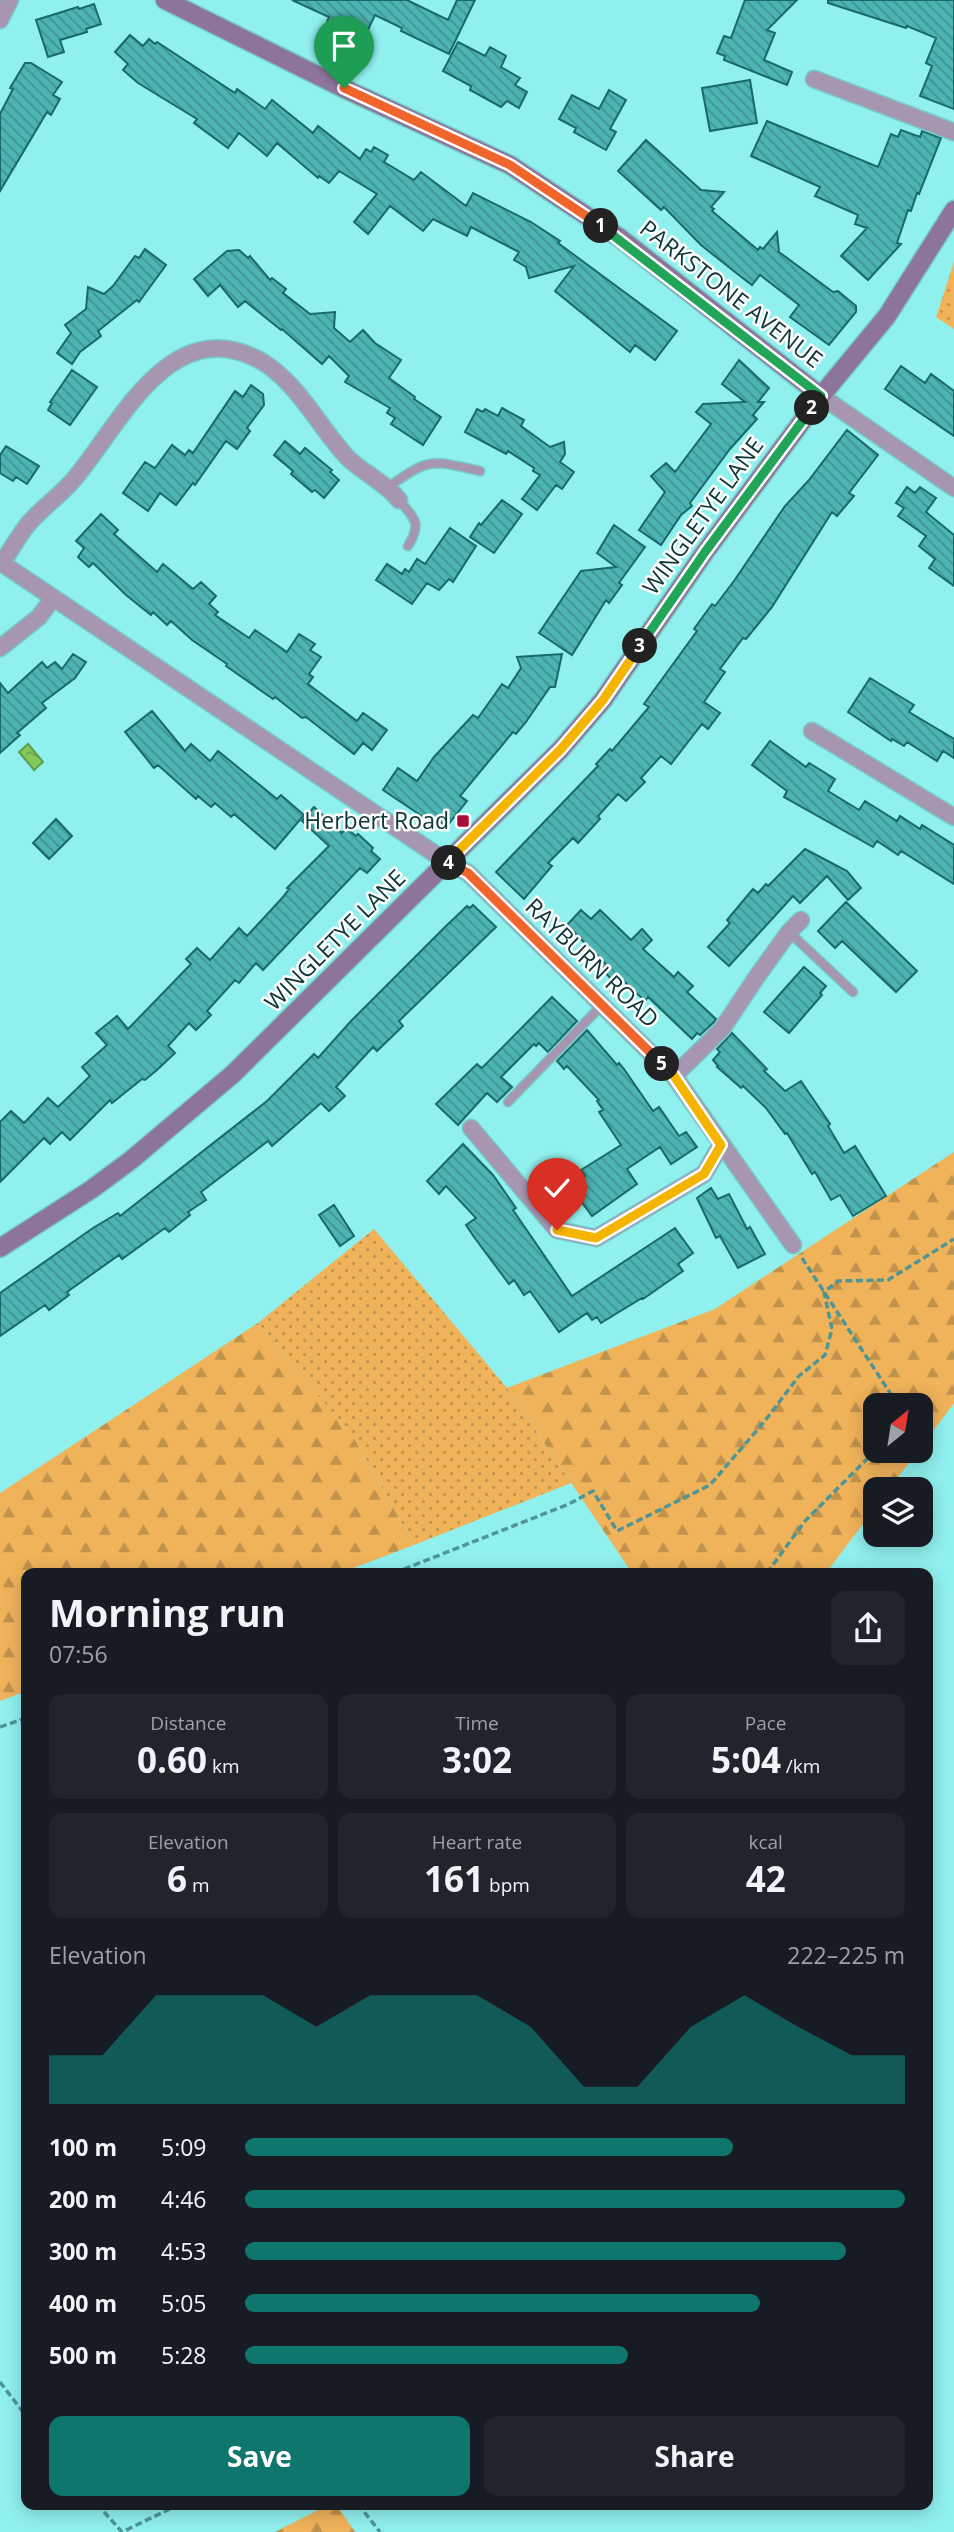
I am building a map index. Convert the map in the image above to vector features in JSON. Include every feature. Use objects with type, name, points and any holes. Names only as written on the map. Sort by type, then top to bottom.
[{"type":"street","points":[[0,20],[10,0]]},
{"type":"street","name":"PARKSTONE AVENUE","points":[[165,0],[344,88],[510,165],[620,238],[821,396]]},
{"type":"street","points":[[814,79],[954,132]]},
{"type":"street","name":"WINGLETYE LANE","points":[[0,1248],[92,1189],[213,1091],[275,1034],[561,749],[603,700],[705,552],[821,396],[887,316],[954,210]]},
{"type":"street","points":[[399,500],[388,487],[347,457],[278,372],[258,359],[236,351],[211,349],[189,352],[150,381],[76,477],[29,523],[1,562],[447,862]]},
{"type":"street","points":[[821,396],[954,488]]},
{"type":"street","points":[[0,648],[39,617],[53,598]]},
{"type":"street","points":[[813,731],[954,817]]},
{"type":"street","name":"RAYBURN ROAD","points":[[447,862],[468,873],[674,1076],[793,1245]]},
{"type":"street","points":[[674,1076],[722,1029],[789,932],[801,920]]},
{"type":"street","points":[[471,1128],[557,1230],[596,1238],[704,1174],[721,1145]]},
{"type":"lane","points":[[388,487],[418,466],[428,463],[442,462],[480,471]]},
{"type":"lane","points":[[399,500],[416,522],[417,532],[408,546]]},
{"type":"lane","points":[[789,932],[853,992]]},
{"type":"lane","points":[[508,1102],[602,1004]]},
{"type":"path","points":[[824,1292],[838,1281],[888,1280],[954,1239]]},
{"type":"path","points":[[793,1245],[890,1393]]},
{"type":"path","points":[[407,1568],[569,1504],[593,1491],[617,1531],[710,1485],[799,1376],[825,1355],[832,1329],[824,1292]]},
{"type":"path","points":[[772,1568],[805,1521],[863,1463]]},
{"type":"path","points":[[0,1727],[21,1720]]},
{"type":"path","points":[[0,2382],[21,2409]]},
{"type":"path","points":[[102,2510],[122,2532],[168,2510]]},
{"type":"path","points":[[362,2510],[380,2532]]},
{"type":"green space","points":[[954,262],[954,329],[936,317]]},
{"type":"green space","points":[[954,1152],[954,1403],[933,1431],[933,1393],[863,1393],[863,1463],[909,1463],[898,1477],[863,1477],[863,1524],[830,1568],[629,1568],[507,1388],[715,1309]]},
{"type":"green space","points":[[374,1229],[507,1388],[571,1483],[414,1545],[355,1440],[258,1323]]},
{"type":"green space","points":[[258,1323],[355,1440],[414,1545],[353,1568],[21,1568],[21,1693],[0,1701],[0,1493]]},
{"type":"green space","points":[[318,2510],[340,2510],[355,2532],[275,2532]]},
{"type":"water","points":[[28,744],[43,762],[34,770],[19,752]]},
{"type":"building","points":[[292,0],[407,0],[448,20],[457,0],[475,0],[449,54],[375,15],[366,34],[358,31],[352,33],[327,22],[329,17]]},
{"type":"building","points":[[745,0],[797,0],[767,30],[775,33],[764,60],[792,72],[787,85],[724,60],[725,56],[717,53],[724,36],[731,38]]},
{"type":"building","points":[[828,0],[954,0],[954,109],[920,96],[932,66],[926,63],[936,38],[907,26],[906,28],[828,3]]},
{"type":"building","points":[[94,4],[101,24],[86,29],[87,32],[60,40],[64,52],[48,57],[36,20]]},
{"type":"building","points":[[130,35],[143,46],[149,39],[155,44],[157,42],[235,93],[237,89],[265,109],[272,100],[313,133],[318,126],[360,159],[366,149],[371,152],[374,147],[388,155],[384,162],[414,180],[421,172],[466,206],[473,193],[531,222],[560,241],[558,243],[677,331],[655,360],[635,345],[630,352],[555,291],[574,266],[529,278],[526,267],[514,260],[519,252],[471,227],[467,236],[433,219],[423,231],[390,206],[368,234],[354,222],[377,194],[339,171],[329,183],[319,176],[318,178],[277,143],[267,156],[239,133],[228,148],[194,123],[197,119],[138,83],[123,70],[128,64],[115,52]]},
{"type":"building","points":[[458,42],[485,56],[490,47],[506,56],[501,67],[520,78],[515,85],[527,92],[519,108],[507,101],[501,107],[443,71]]},
{"type":"building","points":[[25,63],[31,63],[62,82],[53,95],[60,99],[51,115],[47,112],[0,191],[0,114],[13,89],[10,88]]},
{"type":"building","points":[[750,80],[757,123],[710,131],[702,88]]},
{"type":"building","points":[[609,90],[626,100],[610,129],[616,132],[606,150],[574,132],[576,128],[559,119],[572,95],[599,109]]},
{"type":"building","points":[[767,121],[878,167],[891,134],[898,137],[901,130],[920,137],[922,131],[941,138],[919,194],[917,193],[911,211],[908,210],[897,243],[901,244],[868,280],[841,256],[867,228],[855,224],[858,215],[815,196],[820,187],[751,156]]},
{"type":"building","points":[[646,140],[701,190],[724,192],[711,207],[714,209],[712,211],[758,250],[760,247],[763,249],[777,232],[779,252],[856,306],[856,312],[829,345],[790,317],[799,305],[760,275],[752,285],[701,245],[664,207],[661,210],[618,171]]},
{"type":"building","points":[[145,249],[166,265],[139,302],[137,300],[98,331],[101,336],[80,352],[72,364],[57,353],[71,333],[65,325],[86,309],[88,287],[104,294],[135,256],[139,258]]},
{"type":"building","points":[[239,250],[248,258],[250,256],[270,280],[272,278],[286,289],[283,293],[310,314],[335,312],[334,328],[350,342],[363,330],[375,343],[401,360],[389,378],[441,417],[423,445],[391,424],[395,418],[387,413],[390,408],[345,382],[349,376],[329,356],[322,364],[245,301],[238,307],[220,285],[208,296],[194,279],[227,251]]},
{"type":"building","points":[[739,360],[769,388],[758,402],[764,402],[753,415],[757,419],[730,449],[690,503],[692,506],[681,515],[661,545],[639,530],[665,492],[651,476],[666,463],[675,472],[711,424],[696,412],[703,404],[745,402],[722,384]]},
{"type":"building","points":[[901,366],[925,383],[931,374],[954,391],[954,436],[885,389]]},
{"type":"building","points":[[72,370],[97,387],[70,425],[48,410],[52,403],[50,402]]},
{"type":"building","points":[[251,385],[263,394],[264,405],[247,428],[250,431],[237,449],[226,441],[195,485],[193,483],[176,505],[160,493],[148,511],[123,493],[145,462],[155,468],[172,445],[185,455],[189,450],[193,453],[235,391],[243,397]]},
{"type":"building","points":[[502,408],[524,420],[521,426],[550,447],[564,442],[565,454],[560,462],[574,472],[562,489],[556,485],[537,510],[522,499],[540,475],[533,471],[534,468],[508,451],[506,454],[465,432],[477,409],[483,412],[485,409],[498,416]]},
{"type":"building","points":[[847,430],[878,455],[849,493],[854,496],[837,516],[832,512],[772,607],[746,639],[743,638],[720,669],[725,672],[704,702],[720,713],[708,729],[702,724],[671,764],[661,756],[641,778],[645,782],[626,801],[618,794],[578,843],[573,838],[548,863],[552,866],[524,899],[496,872],[598,766],[596,764],[610,749],[612,751],[649,707],[644,704],[697,631],[694,629],[712,604],[715,606],[734,581],[785,506],[809,480]]},
{"type":"building","points":[[285,441],[300,454],[305,448],[332,470],[330,472],[339,480],[324,498],[315,490],[312,492],[291,474],[293,471],[274,455]]},
{"type":"building","points":[[6,446],[39,466],[27,484],[16,477],[13,481],[0,473],[0,455]]},
{"type":"building","points":[[907,487],[915,493],[920,487],[936,498],[926,512],[954,535],[954,586],[929,568],[935,559],[919,546],[926,536],[898,516],[904,508],[896,503]]},
{"type":"building","points":[[502,500],[522,514],[494,553],[470,537],[479,523],[481,525]]},
{"type":"building","points":[[101,514],[118,530],[114,534],[157,572],[163,564],[193,589],[201,582],[216,596],[209,604],[218,612],[215,615],[249,638],[255,630],[287,652],[299,634],[315,644],[310,650],[321,657],[309,674],[313,677],[308,684],[357,721],[363,713],[387,730],[372,750],[363,743],[354,754],[306,717],[302,718],[226,666],[227,664],[192,640],[171,621],[167,625],[153,612],[151,615],[93,563],[89,567],[78,557],[84,548],[76,541]]},
{"type":"building","points":[[614,525],[645,547],[619,583],[622,585],[609,603],[606,600],[572,655],[539,633],[581,571],[616,567],[597,553]]},
{"type":"building","points":[[450,528],[476,546],[453,582],[449,579],[439,590],[427,583],[412,604],[376,580],[387,564],[402,574],[405,569],[409,572],[417,559],[425,564]]},
{"type":"building","points":[[73,654],[86,662],[75,678],[42,703],[46,708],[17,733],[20,735],[0,753],[0,683],[8,693],[42,662],[47,668],[55,662],[62,669]]},
{"type":"building","points":[[562,654],[555,687],[550,687],[526,722],[516,734],[513,732],[460,796],[467,801],[447,826],[438,821],[435,825],[383,790],[398,768],[417,781],[434,757],[473,715],[478,718],[502,684],[508,688],[521,668],[517,657]]},
{"type":"building","points":[[870,678],[914,705],[909,712],[954,739],[954,758],[943,751],[937,761],[907,742],[904,746],[892,739],[891,741],[848,712]]},
{"type":"building","points":[[152,711],[185,751],[191,744],[210,761],[218,751],[277,799],[281,795],[304,815],[275,849],[234,814],[231,817],[215,803],[211,807],[198,796],[196,799],[158,765],[154,768],[125,732]]},
{"type":"building","points":[[770,741],[806,767],[809,763],[835,779],[828,791],[859,810],[865,801],[897,821],[900,816],[920,829],[922,825],[954,845],[954,884],[901,851],[898,855],[877,841],[873,847],[784,797],[787,791],[752,765]]},
{"type":"building","points":[[314,807],[342,833],[346,828],[356,836],[358,834],[380,859],[367,873],[360,868],[263,970],[256,963],[239,983],[235,980],[207,1011],[211,1015],[196,1030],[189,1023],[168,1046],[175,1053],[157,1070],[112,1103],[110,1100],[70,1140],[62,1132],[50,1144],[44,1138],[0,1182],[0,1122],[11,1111],[24,1123],[48,1098],[58,1107],[90,1076],[82,1067],[107,1045],[96,1033],[117,1016],[128,1029],[191,964],[186,959],[197,948],[210,960],[239,928],[247,936],[283,897],[289,889],[287,888],[329,846],[302,821]]},
{"type":"building","points":[[56,819],[72,836],[49,859],[33,843]]},
{"type":"building","points":[[805,849],[847,871],[861,888],[848,900],[827,876],[800,903],[793,896],[729,966],[708,947],[730,923],[727,920],[753,889],[758,893],[766,884],[768,886]]},
{"type":"building","points":[[846,902],[917,971],[896,992],[842,941],[835,948],[818,931]]},
{"type":"building","points":[[473,905],[496,927],[399,1021],[403,1026],[377,1051],[373,1047],[336,1087],[345,1096],[329,1111],[321,1103],[272,1146],[268,1141],[201,1192],[206,1200],[188,1212],[190,1215],[169,1232],[165,1228],[122,1259],[119,1255],[67,1292],[69,1295],[49,1310],[45,1305],[0,1336],[0,1293],[93,1228],[118,1213],[120,1216],[267,1101],[314,1054],[318,1058],[444,928],[467,906],[470,908]]},
{"type":"building","points":[[581,910],[591,919],[600,910],[631,940],[642,929],[652,940],[643,949],[674,977],[678,972],[693,986],[687,992],[716,1019],[714,1022],[692,1039],[648,997],[645,1001],[617,975],[612,980],[602,969],[606,965],[567,925]]},
{"type":"building","points":[[804,967],[826,986],[820,993],[822,995],[789,1033],[764,1012]]},
{"type":"building","points":[[552,997],[577,1021],[548,1052],[539,1043],[536,1046],[534,1044],[501,1077],[512,1087],[497,1102],[487,1093],[458,1125],[436,1104],[477,1064],[482,1068]]},
{"type":"building","points":[[587,1030],[617,1065],[619,1063],[624,1069],[653,1111],[659,1107],[679,1136],[686,1132],[697,1147],[671,1164],[660,1147],[627,1169],[637,1184],[592,1216],[570,1186],[585,1176],[581,1170],[621,1145],[599,1112],[603,1110],[597,1101],[599,1100],[567,1066],[564,1069],[557,1061]]},
{"type":"building","points":[[732,1033],[785,1091],[801,1081],[830,1124],[828,1126],[844,1153],[855,1146],[886,1196],[853,1216],[840,1195],[831,1200],[815,1172],[812,1174],[787,1133],[785,1134],[766,1108],[743,1086],[741,1088],[717,1067],[713,1060],[720,1052],[717,1049]]},
{"type":"building","points":[[463,1144],[493,1175],[516,1208],[513,1210],[572,1296],[675,1228],[693,1253],[678,1264],[683,1271],[643,1299],[601,1323],[597,1317],[592,1320],[587,1313],[559,1332],[530,1291],[524,1295],[514,1280],[509,1284],[474,1237],[466,1225],[476,1218],[446,1186],[439,1194],[427,1181]]},
{"type":"building","points":[[711,1188],[718,1199],[729,1194],[747,1229],[750,1227],[765,1254],[738,1268],[720,1236],[716,1238],[697,1198]]},
{"type":"building","points":[[334,1205],[354,1236],[340,1246],[319,1215]]},
{"type":"place","name":"Herbert Road","points":[[463,821]]},
{"type":"route","points":[[344,88],[510,165],[620,238],[821,396],[705,552],[603,700],[561,749],[447,862],[468,873],[674,1076],[721,1145],[704,1174],[596,1238],[557,1230]]}]
